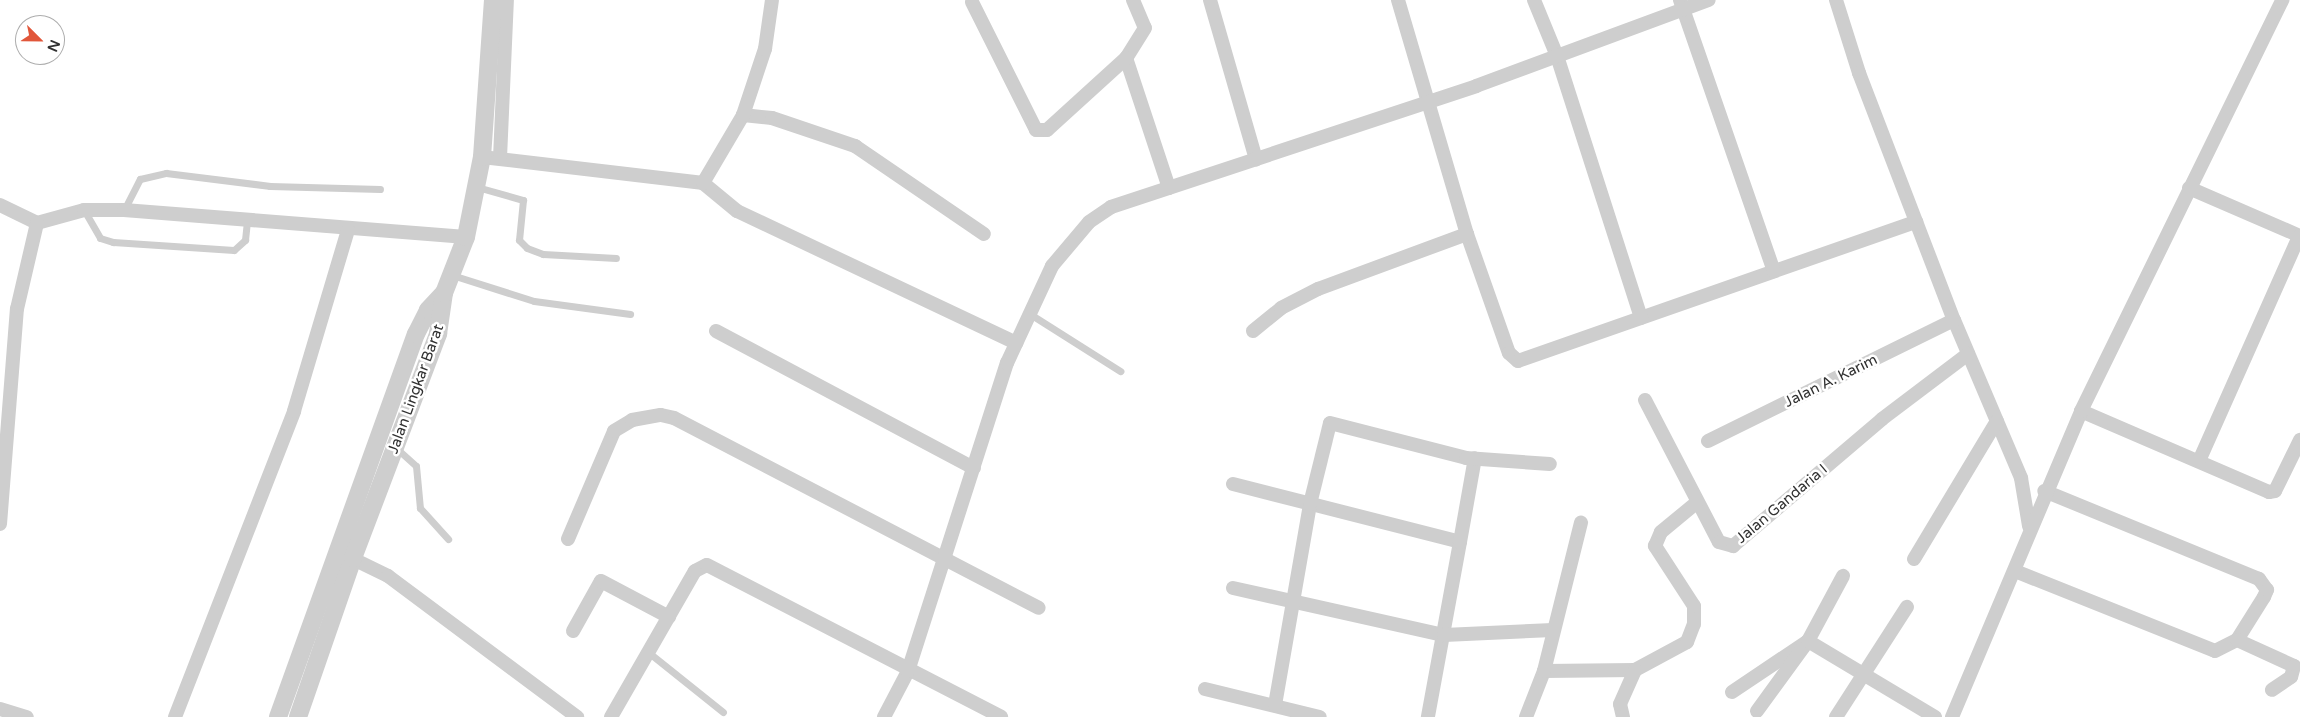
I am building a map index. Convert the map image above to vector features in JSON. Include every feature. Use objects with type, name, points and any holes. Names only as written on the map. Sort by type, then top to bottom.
[{"type":"street","points":[[491,157],[493,0]]},
{"type":"street","points":[[444,293],[466,237],[476,187],[491,157],[508,0]]},
{"type":"street","points":[[703,183],[744,114],[766,49],[772,0]]},
{"type":"street","points":[[974,1],[1036,130],[1047,130],[1126,58],[1145,28],[1132,0]]},
{"type":"street","points":[[1210,0],[1256,159]]},
{"type":"street","points":[[1398,0],[1430,101],[1467,234],[1509,353],[1518,361],[1916,222]]},
{"type":"street","points":[[1534,0],[1557,56],[1641,318]]},
{"type":"street","points":[[884,717],[908,671],[1016,343],[1052,266],[1089,222],[1111,207],[1430,101],[1557,56],[1682,5],[1709,0]]},
{"type":"street","points":[[1836,0],[1916,222],[1954,320],[2021,478],[2030,529]]},
{"type":"street","points":[[1952,717],[2016,571],[2044,491],[2080,411],[2282,0]]},
{"type":"street","points":[[1682,5],[1774,271]]},
{"type":"street","points":[[1126,58],[1169,188]]},
{"type":"street","points":[[744,114],[782,120],[855,146],[984,234]]},
{"type":"street","points":[[491,157],[703,183],[737,211],[1016,343]]},
{"type":"street","points":[[2189,188],[2299,236],[2199,461]]},
{"type":"street","points":[[0,205],[37,223],[84,210],[124,210],[348,230],[466,237]]},
{"type":"street","points":[[0,524],[17,310],[37,223]]},
{"type":"street","points":[[175,717],[294,411],[348,230]]},
{"type":"street","points":[[1253,331],[1282,308],[1318,289],[1467,234]]},
{"type":"street","name":"Jalan Lingkar Barat","points":[[298,717],[352,558],[438,334],[444,293]]},
{"type":"street","name":"Jalan Lingkar Barat","points":[[278,717],[336,551],[416,334],[428,310],[444,293]]},
{"type":"street","name":"Jalan A. Karim","points":[[1708,442],[1954,320]]},
{"type":"street","points":[[716,331],[974,468]]},
{"type":"street","name":"Jalan Gandaria I","points":[[1645,400],[1696,503],[1719,542],[1733,546],[1882,419],[1968,354]]},
{"type":"street","points":[[2080,411],[2272,492],[2300,440]]},
{"type":"street","points":[[568,539],[614,431],[632,420],[661,415],[674,418],[944,561],[1039,608]]},
{"type":"street","points":[[1914,559],[1997,421]]},
{"type":"street","points":[[1275,705],[1310,504],[1330,423],[1475,458],[1550,464]]},
{"type":"street","points":[[1428,717],[1475,458]]},
{"type":"street","points":[[1233,484],[1460,542]]},
{"type":"street","points":[[2016,571],[2208,649],[2222,650],[2237,640],[2267,590],[2259,579],[2044,491]]},
{"type":"street","points":[[1544,672],[1635,670],[1680,649],[1691,634],[1694,606],[1655,546],[1661,532],[1696,503]]},
{"type":"street","points":[[1526,717],[1544,672],[1581,523]]},
{"type":"street","points":[[336,551],[388,576],[577,717]]},
{"type":"street","points":[[611,717],[695,571],[707,565],[908,671],[1001,717]]},
{"type":"street","points":[[1758,711],[1808,641],[1842,576]]},
{"type":"street","points":[[572,631],[601,580],[668,617]]},
{"type":"street","points":[[1233,588],[1294,604],[1444,635],[1554,630]]},
{"type":"street","points":[[1836,717],[1907,607]]},
{"type":"street","points":[[2237,640],[2294,666],[2291,677],[2272,690]]},
{"type":"street","points":[[1808,641],[1935,717]]},
{"type":"street","points":[[1732,692],[1808,641]]},
{"type":"street","points":[[1623,717],[1620,704],[1635,670]]},
{"type":"street","points":[[1205,689],[1320,717]]},
{"type":"street","points":[[0,709],[27,717]]},
{"type":"lane","points":[[124,210],[140,179],[166,173],[270,186],[380,189]]},
{"type":"lane","points":[[476,187],[523,200],[520,240],[527,248],[544,254],[616,258]]},
{"type":"lane","points":[[84,210],[100,238],[113,242],[234,250],[245,240],[247,222]]},
{"type":"lane","points":[[452,274],[534,301],[630,314]]},
{"type":"lane","points":[[1030,314],[1120,371]]},
{"type":"lane","points":[[394,447],[416,466],[420,508],[448,539]]},
{"type":"lane","points":[[648,652],[723,712]]}]
